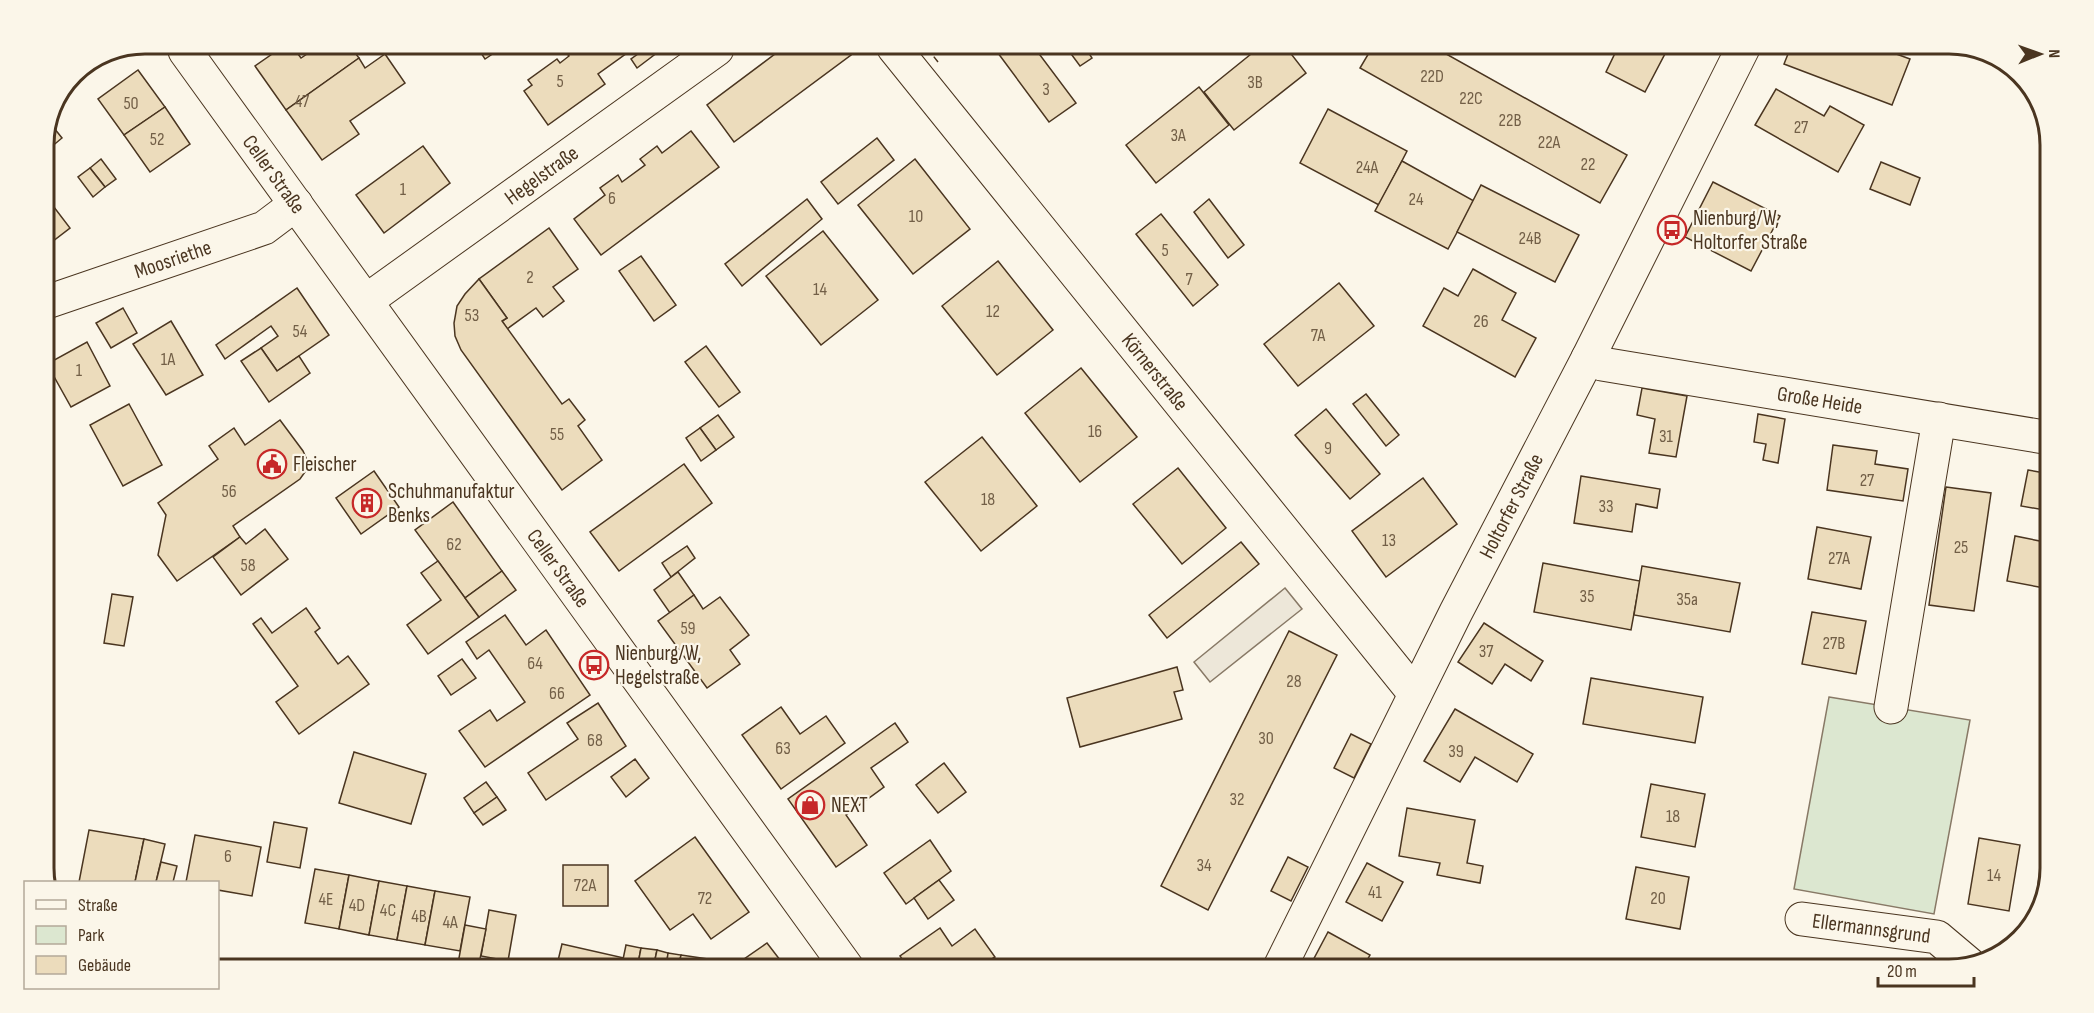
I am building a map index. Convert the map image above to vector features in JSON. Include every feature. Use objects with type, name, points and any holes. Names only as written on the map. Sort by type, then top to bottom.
[{"type":"street","name":"Celler Straße","points":[[187,54],[841,959]]},
{"type":"street","name":"Hegelstraße","points":[[366,301],[710,54]]},
{"type":"street","name":"Körnerstraße","points":[[899,54],[1414,694]]},
{"type":"street","name":"Holtorfer Straße","points":[[1284,959],[1414,694],[1588,358],[1740,54]]},
{"type":"street","name":"Moosriethe","points":[[54,300],[264,228],[296,204]]},
{"type":"street","name":"Große Heide","points":[[1588,358],[1602,363],[2040,436]]},
{"type":"street","points":[[1891,707],[1939,419]]},
{"type":"street","name":"Ellermannsgrund","points":[[1802,919],[1937,937],[1962,958]]},
{"type":"green space","points":[[1829,697],[1970,720],[1934,914],[1794,889]]},
{"type":"shaded area","points":[[1285,588],[1302,609],[1210,682],[1194,662]]},
{"type":"building","points":[[272,54],[298,54],[301,58],[307,54],[356,54],[359,58],[286,110],[255,66]]},
{"type":"building","points":[[385,54],[405,83],[350,121],[359,134],[322,160],[286,110],[359,58],[365,68]]},
{"type":"building","points":[[482,54],[492,54],[485,59]]},
{"type":"building","points":[[567,54],[626,54],[598,74],[605,84],[548,125],[524,91],[532,85],[528,80],[557,59],[560,63],[569,56]]},
{"type":"building","points":[[638,54],[655,54],[637,68],[631,59]]},
{"type":"building","points":[[775,54],[851,55],[734,142],[707,105]]},
{"type":"building","points":[[999,54],[1039,54],[1076,103],[1049,122]]},
{"type":"building","points":[[1071,54],[1089,54],[1092,58],[1080,66]]},
{"type":"building","points":[[1251,54],[1291,54],[1306,73],[1234,130],[1204,92]]},
{"type":"building","points":[[1368,54],[1446,54],[1627,155],[1600,203],[1360,68]]},
{"type":"building","points":[[1615,54],[1665,54],[1645,92],[1606,72]]},
{"type":"building","points":[[1788,54],[1896,54],[1910,59],[1892,105],[1784,64]]},
{"type":"building","points":[[138,70],[165,107],[124,135],[98,99]]},
{"type":"building","points":[[1199,87],[1229,125],[1156,183],[1126,145]]},
{"type":"building","points":[[1776,89],[1824,116],[1830,106],[1864,125],[1838,172],[1755,125]]},
{"type":"building","points":[[165,107],[190,144],[150,172],[124,135]]},
{"type":"building","points":[[1328,109],[1407,151],[1379,205],[1300,163]]},
{"type":"building","points":[[56,130],[62,138],[54,145]]},
{"type":"building","points":[[691,131],[719,167],[601,255],[574,219],[605,195],[600,188],[618,175],[622,182],[645,165],[640,159],[657,146],[662,153]]},
{"type":"building","points":[[877,138],[894,160],[838,204],[821,182]]},
{"type":"building","points":[[423,146],[450,183],[384,233],[356,195]]},
{"type":"building","points":[[101,159],[116,179],[105,187],[90,168]]},
{"type":"building","points":[[915,159],[970,229],[913,274],[858,205]]},
{"type":"building","points":[[1402,161],[1474,201],[1448,249],[1375,211]]},
{"type":"building","points":[[1881,162],[1920,178],[1910,205],[1870,189]]},
{"type":"building","points":[[90,168],[105,187],[93,197],[78,177]]},
{"type":"building","points":[[1713,182],[1780,216],[1751,271],[1685,237]]},
{"type":"building","points":[[1481,185],[1579,235],[1555,282],[1457,232]]},
{"type":"building","points":[[807,199],[822,219],[742,286],[725,264]]},
{"type":"building","points":[[1209,199],[1244,245],[1228,258],[1194,212]]},
{"type":"building","points":[[54,207],[70,228],[54,240]]},
{"type":"building","points":[[1161,214],[1218,285],[1193,306],[1136,234]]},
{"type":"building","points":[[549,228],[578,269],[553,287],[564,301],[543,317],[536,308],[507,329],[502,321],[507,318],[479,279]]},
{"type":"building","points":[[823,231],[878,300],[821,345],[766,276]]},
{"type":"building","points":[[641,256],[676,305],[654,321],[619,271]]},
{"type":"building","points":[[998,261],[1053,330],[997,375],[942,306]]},
{"type":"building","points":[[1473,269],[1516,293],[1502,320],[1536,338],[1515,377],[1423,326],[1444,288],[1458,296]]},
{"type":"building","points":[[479,279],[507,318],[502,321],[562,404],[569,399],[585,420],[578,426],[602,460],[562,490],[461,350],[455,336],[454,323],[457,306]]},
{"type":"building","points":[[1339,283],[1374,326],[1298,386],[1264,344]]},
{"type":"building","points":[[297,288],[329,335],[277,371],[261,348],[278,336],[271,326],[225,359],[216,345]]},
{"type":"building","points":[[123,308],[137,333],[111,348],[96,323]]},
{"type":"building","points":[[171,321],[203,375],[166,395],[133,344]]},
{"type":"building","points":[[87,342],[110,386],[71,407],[54,377],[54,360]]},
{"type":"building","points":[[706,346],[740,392],[719,407],[685,362]]},
{"type":"building","points":[[261,348],[277,371],[299,356],[310,373],[269,402],[241,361]]},
{"type":"building","points":[[1081,368],[1137,437],[1080,482],[1025,413]]},
{"type":"building","points":[[1642,388],[1687,396],[1676,457],[1649,453],[1655,419],[1637,415]]},
{"type":"building","points":[[1366,394],[1399,435],[1386,446],[1353,404]]},
{"type":"building","points":[[129,404],[162,465],[123,486],[90,425]]},
{"type":"building","points":[[1326,409],[1380,474],[1350,499],[1295,435]]},
{"type":"building","points":[[1758,414],[1785,419],[1778,463],[1763,460],[1766,444],[1754,442]]},
{"type":"building","points":[[718,415],[734,437],[716,450],[700,428]]},
{"type":"building","points":[[280,420],[303,451],[307,460],[305,472],[300,479],[233,526],[240,537],[177,581],[158,555],[166,515],[158,503],[218,459],[209,446],[234,428],[245,445]]},
{"type":"building","points":[[700,428],[716,450],[701,461],[686,438]]},
{"type":"building","points":[[982,437],[1037,506],[981,551],[925,482]]},
{"type":"building","points":[[1833,445],[1877,451],[1875,464],[1908,469],[1903,501],[1827,490]]},
{"type":"building","points":[[684,464],[712,503],[619,571],[590,532]]},
{"type":"building","points":[[1178,468],[1226,528],[1182,564],[1133,504]]},
{"type":"building","points":[[2028,470],[2040,472],[2040,509],[2021,506]]},
{"type":"building","name":"Schuhmanufaktur Benks","points":[[374,471],[399,507],[361,534],[336,498]]},
{"type":"building","points":[[1581,476],[1660,489],[1657,508],[1636,504],[1632,532],[1574,523]]},
{"type":"building","points":[[1423,478],[1457,524],[1386,577],[1352,531]]},
{"type":"building","points":[[1946,487],[1991,493],[1974,611],[1929,605]]},
{"type":"building","points":[[453,502],[502,571],[465,598],[415,530]]},
{"type":"building","points":[[1817,527],[1871,537],[1861,589],[1808,579]]},
{"type":"building","points":[[265,529],[288,559],[241,595],[213,557],[240,537],[246,544]]},
{"type":"building","points":[[2015,536],[2040,541],[2040,587],[2007,581]]},
{"type":"building","points":[[1241,542],[1259,564],[1167,638],[1149,615]]},
{"type":"building","points":[[687,546],[695,558],[671,577],[662,563]]},
{"type":"building","points":[[438,561],[479,617],[428,654],[407,625],[441,600],[421,573]]},
{"type":"building","points":[[1543,563],[1640,581],[1631,630],[1534,612]]},
{"type":"building","points":[[1642,566],[1740,583],[1730,632],[1634,615]]},
{"type":"building","points":[[502,571],[516,590],[479,617],[465,598]]},
{"type":"building","points":[[678,572],[694,595],[670,613],[654,590]]},
{"type":"building","points":[[112,594],[133,597],[124,646],[104,643]]},
{"type":"building","points":[[694,595],[703,609],[720,597],[749,635],[730,650],[740,664],[707,688],[658,621]]},
{"type":"building","points":[[306,608],[320,628],[315,632],[338,664],[348,656],[369,684],[299,734],[276,702],[298,686],[253,624],[261,618],[272,633]]},
{"type":"building","points":[[1812,612],[1866,621],[1856,674],[1802,664]]},
{"type":"building","points":[[505,615],[526,645],[546,630],[590,695],[485,767],[459,731],[490,710],[497,721],[525,702],[489,650],[477,659],[466,642]]},
{"type":"building","points":[[1484,623],[1543,661],[1531,681],[1505,664],[1492,684],[1458,662]]},
{"type":"building","points":[[1289,631],[1337,655],[1208,910],[1161,886]]},
{"type":"building","points":[[462,659],[476,678],[451,695],[438,676]]},
{"type":"building","points":[[1177,667],[1183,690],[1174,692],[1182,719],[1080,747],[1067,698]]},
{"type":"building","points":[[1591,678],[1703,697],[1695,743],[1583,724]]},
{"type":"building","points":[[598,703],[626,746],[546,800],[528,773],[578,739],[567,723]]},
{"type":"building","points":[[781,707],[800,734],[826,716],[845,743],[781,789],[742,735]]},
{"type":"building","points":[[1455,709],[1533,754],[1517,782],[1475,757],[1460,782],[1424,761]]},
{"type":"building","points":[[895,723],[908,742],[871,768],[884,787],[846,815],[867,845],[836,867],[788,799]]},
{"type":"building","points":[[1351,734],[1371,744],[1354,778],[1334,768]]},
{"type":"building","points":[[354,752],[426,774],[411,824],[339,803]]},
{"type":"building","points":[[635,759],[649,778],[626,797],[611,777]]},
{"type":"building","points":[[944,763],[966,792],[938,813],[916,785]]},
{"type":"building","points":[[486,782],[497,797],[474,813],[464,798]]},
{"type":"building","points":[[1651,784],[1705,794],[1695,847],[1641,837]]},
{"type":"building","points":[[497,797],[506,810],[483,825],[474,813]]},
{"type":"building","points":[[1407,808],[1475,820],[1467,863],[1483,866],[1480,883],[1437,875],[1440,863],[1399,856]]},
{"type":"building","points":[[274,822],[307,828],[300,868],[267,862]]},
{"type":"building","points":[[89,830],[144,839],[135,881],[79,881]]},
{"type":"building","points":[[195,835],[261,847],[252,896],[219,890],[219,881],[186,881]]},
{"type":"building","points":[[695,837],[749,912],[711,939],[693,914],[670,930],[635,881]]},
{"type":"building","points":[[1979,838],[2020,845],[2009,911],[1968,904]]},
{"type":"building","points":[[144,839],[165,844],[156,881],[135,881]]},
{"type":"building","points":[[930,840],[951,871],[906,904],[884,873]]},
{"type":"building","points":[[1288,857],[1308,867],[1291,901],[1271,891]]},
{"type":"building","points":[[161,862],[177,866],[173,881],[156,881]]},
{"type":"building","points":[[1367,863],[1403,882],[1382,921],[1346,902]]},
{"type":"building","points":[[563,865],[608,865],[608,906],[563,906]]},
{"type":"building","points":[[1636,867],[1689,877],[1680,929],[1626,919]]},
{"type":"building","points":[[315,869],[349,875],[339,929],[305,923]]},
{"type":"building","points":[[349,875],[379,881],[369,935],[339,929]]},
{"type":"building","points":[[939,880],[954,900],[928,919],[914,898]]},
{"type":"building","points":[[379,881],[407,886],[397,940],[369,935]]},
{"type":"building","points":[[407,886],[435,891],[425,945],[397,940]]},
{"type":"building","points":[[435,891],[470,897],[460,951],[425,945]]},
{"type":"building","points":[[489,910],[516,915],[508,959],[481,956]]},
{"type":"building","points":[[465,925],[486,929],[480,959],[459,959]]},
{"type":"building","points":[[940,928],[952,946],[975,929],[995,957],[992,959],[902,959],[900,956]]},
{"type":"building","points":[[1328,932],[1370,955],[1368,959],[1314,959]]},
{"type":"building","points":[[767,943],[779,959],[744,959]]},
{"type":"building","points":[[562,944],[624,958],[624,959],[558,959]]},
{"type":"building","points":[[626,945],[641,948],[639,959],[623,959]]},
{"type":"building","points":[[641,948],[657,950],[655,959],[639,959]]},
{"type":"building","points":[[657,950],[668,953],[667,959],[655,959]]},
{"type":"building","points":[[668,953],[681,955],[680,959],[667,959]]},
{"type":"building","points":[[681,955],[708,959],[680,959]]},
{"type":"fence","points":[[932,54],[938,62]]},
{"type":"place","name":"Nienburg/W, Holtorfer Straße","points":[[1672,230]]},
{"type":"place","name":"Fleischer","points":[[272,464]]},
{"type":"place","name":"Schuhmanufaktur Benks","points":[[367,503]]},
{"type":"place","name":"Nienburg/W, Hegelstraße","points":[[594,665]]},
{"type":"place","name":"NEXT","points":[[810,805]]}]
